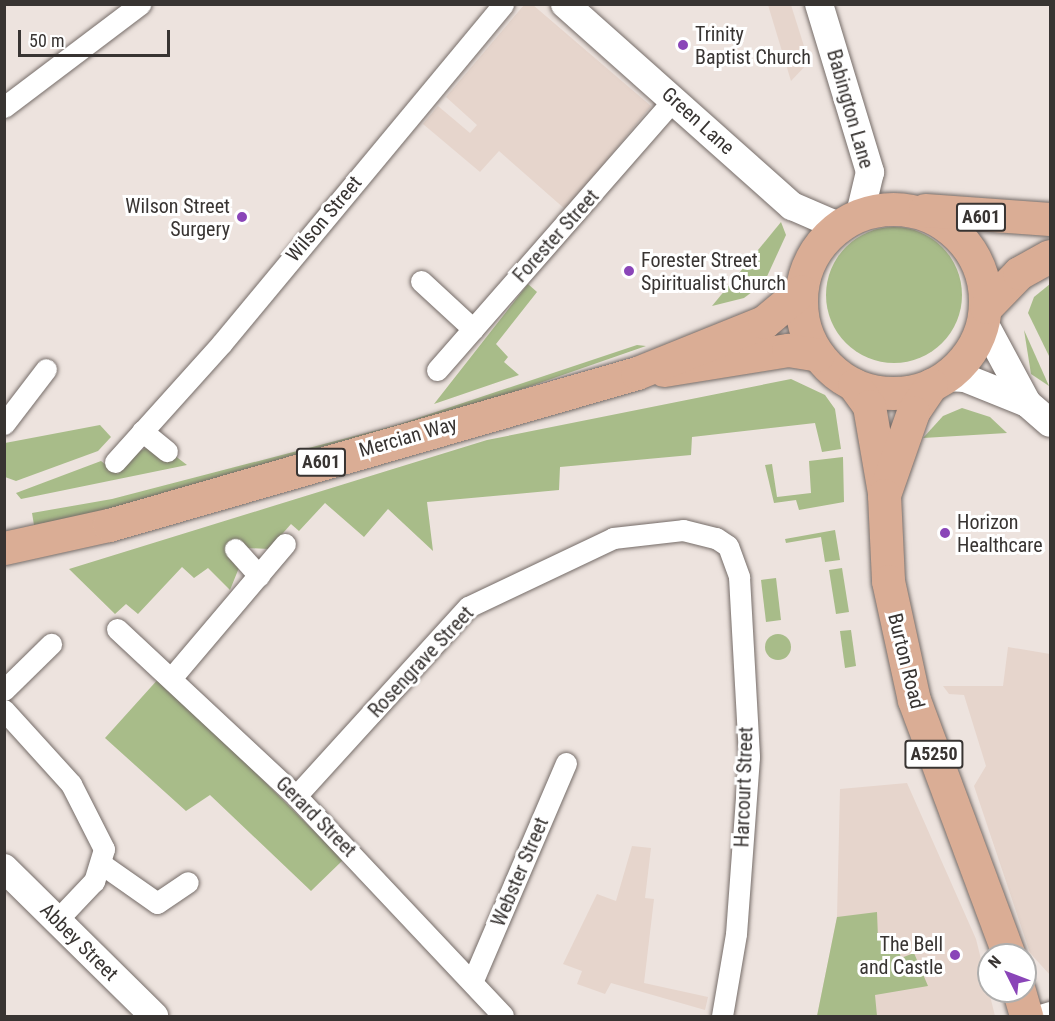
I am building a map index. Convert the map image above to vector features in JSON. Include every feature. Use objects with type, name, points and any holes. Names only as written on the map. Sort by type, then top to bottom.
[{"type":"main road","name":"A601","points":[[849,220],[912,210],[1050,219]]},
{"type":"main road","name":"A601","points":[[912,210],[945,224],[967,244],[981,271],[985,315]]},
{"type":"main road","points":[[849,220],[810,260],[801,291],[804,325],[818,355],[854,385],[894,393],[938,381],[969,354],[985,315],[1019,273],[1050,256]]},
{"type":"main road","name":"Mercian Way","points":[[4,548],[109,525],[637,373],[764,322],[801,291]]},
{"type":"main road","name":"Mercian Way","points":[[637,373],[729,364],[788,350],[818,355]]},
{"type":"main road","name":"Burton Road","points":[[884,495],[913,412],[938,381]]},
{"type":"main road","name":"Burton Road","points":[[854,385],[869,406],[884,495],[888,581],[901,653],[1005,943]]},
{"type":"street","points":[[4,107],[141,4]]},
{"type":"street","name":"Wilson Street","points":[[115,462],[502,4]]},
{"type":"street","name":"Green Lane","points":[[565,4],[792,206],[849,220]]},
{"type":"street","name":"Babington Lane","points":[[819,4],[870,172],[849,220]]},
{"type":"street","name":"Forester Street","points":[[436,370],[674,99]]},
{"type":"street","points":[[421,281],[473,329]]},
{"type":"street","points":[[985,315],[1043,413]]},
{"type":"street","points":[[4,424],[46,369]]},
{"type":"street","points":[[938,381],[965,378],[1043,413]]},
{"type":"street","points":[[142,431],[167,451]]},
{"type":"street","name":"Rosengrave Street","points":[[296,796],[468,607],[613,538],[683,530],[707,535]]},
{"type":"street","name":"Harcourt Street","points":[[707,535],[728,546],[736,560],[749,757],[734,955],[722,1017]]},
{"type":"street","points":[[173,676],[285,544]]},
{"type":"street","points":[[235,549],[259,576]]},
{"type":"street","name":"Gerard Street","points":[[117,629],[173,676],[296,796],[473,981],[503,1017]]},
{"type":"street","points":[[4,690],[51,644]]},
{"type":"street","points":[[4,710],[71,784],[94,821],[104,849],[103,865],[57,920]]},
{"type":"street","name":"Webster Street","points":[[473,981],[566,763]]},
{"type":"street","points":[[103,865],[157,903],[188,882]]},
{"type":"street","name":"Abbey Street","points":[[4,868],[57,920],[140,1012]]},
{"type":"street","points":[[1037,1017],[1050,1012]]},
{"type":"shaded area","points":[[524,5],[533,5],[651,106],[566,210],[499,151],[480,172],[423,124],[438,106],[470,133],[477,125],[446,97]]},
{"type":"shaded area","points":[[768,5],[791,5],[809,62],[791,81]]},
{"type":"shaded area","points":[[1008,647],[1050,654],[1050,975],[1037,961],[1037,943],[1027,943],[974,786],[986,766],[964,695],[949,694],[943,686],[1003,686]]},
{"type":"shaded area","points":[[907,783],[976,939],[977,1003],[992,1003],[995,1016],[817,1016],[837,917],[840,789]]},
{"type":"shaded area","points":[[632,846],[651,848],[645,898],[654,899],[644,983],[708,997],[705,1010],[611,983],[605,994],[577,984],[582,971],[563,964],[597,894],[616,901]]},
{"type":"green space","points":[[781,222],[786,235],[764,283],[744,298],[712,306]]},
{"type":"green space","points":[[894,227],[920,232],[942,247],[957,269],[962,295],[957,321],[942,343],[920,358],[894,363],[868,358],[846,343],[831,321],[826,295],[831,269],[846,247],[868,232]]},
{"type":"green space","points":[[528,284],[537,292],[496,344],[508,357],[504,362],[519,375],[434,404]]},
{"type":"green space","points":[[1050,284],[1050,358],[1028,313],[1034,297]]},
{"type":"green space","points":[[1024,330],[1049,386],[1031,374]]},
{"type":"green space","points":[[637,345],[646,346],[456,412],[127,507],[34,525],[32,513],[112,499],[397,425]]},
{"type":"green space","points":[[791,379],[825,395],[835,409],[841,449],[822,452],[815,423],[692,437],[691,455],[560,467],[559,490],[427,502],[433,551],[388,509],[364,537],[325,503],[299,531],[291,524],[269,549],[247,548],[230,590],[208,568],[194,578],[182,567],[138,614],[126,604],[115,614],[69,569],[487,440]]},
{"type":"green space","points":[[962,408],[990,417],[1007,433],[923,438],[943,416]]},
{"type":"green space","points":[[100,425],[111,437],[98,451],[16,481],[5,477],[5,443]]},
{"type":"green space","points":[[147,448],[168,461],[174,455],[187,465],[21,499],[16,493],[101,461],[118,474],[134,453]]},
{"type":"green space","points":[[843,457],[844,502],[799,510],[796,500],[774,503],[765,465],[772,464],[777,497],[811,493],[809,461]]},
{"type":"green space","points":[[835,530],[840,560],[825,562],[821,537],[786,543],[785,539]]},
{"type":"green space","points":[[842,568],[849,612],[836,614],[829,570]]},
{"type":"green space","points":[[776,578],[781,620],[766,622],[761,580]]},
{"type":"green space","points":[[851,630],[856,666],[845,668],[840,631]]},
{"type":"green space","points":[[778,634],[787,638],[791,647],[787,656],[778,660],[769,656],[765,647],[769,638]]},
{"type":"green space","points":[[160,677],[343,860],[311,891],[210,795],[186,811],[105,738]]},
{"type":"green space","points":[[877,912],[878,938],[896,939],[901,958],[914,953],[928,986],[875,995],[877,1016],[817,1016],[837,917]]},
{"type":"place","name":"Trinity Baptist Church","points":[[683,45]]},
{"type":"place","name":"Wilson Street Surgery","points":[[242,217]]},
{"type":"place","name":"Forester Street Spiritualist Church","points":[[629,271]]},
{"type":"place","name":"Horizon Healthcare","points":[[945,533]]},
{"type":"place","name":"The Bell and Castle","points":[[955,955]]}]
